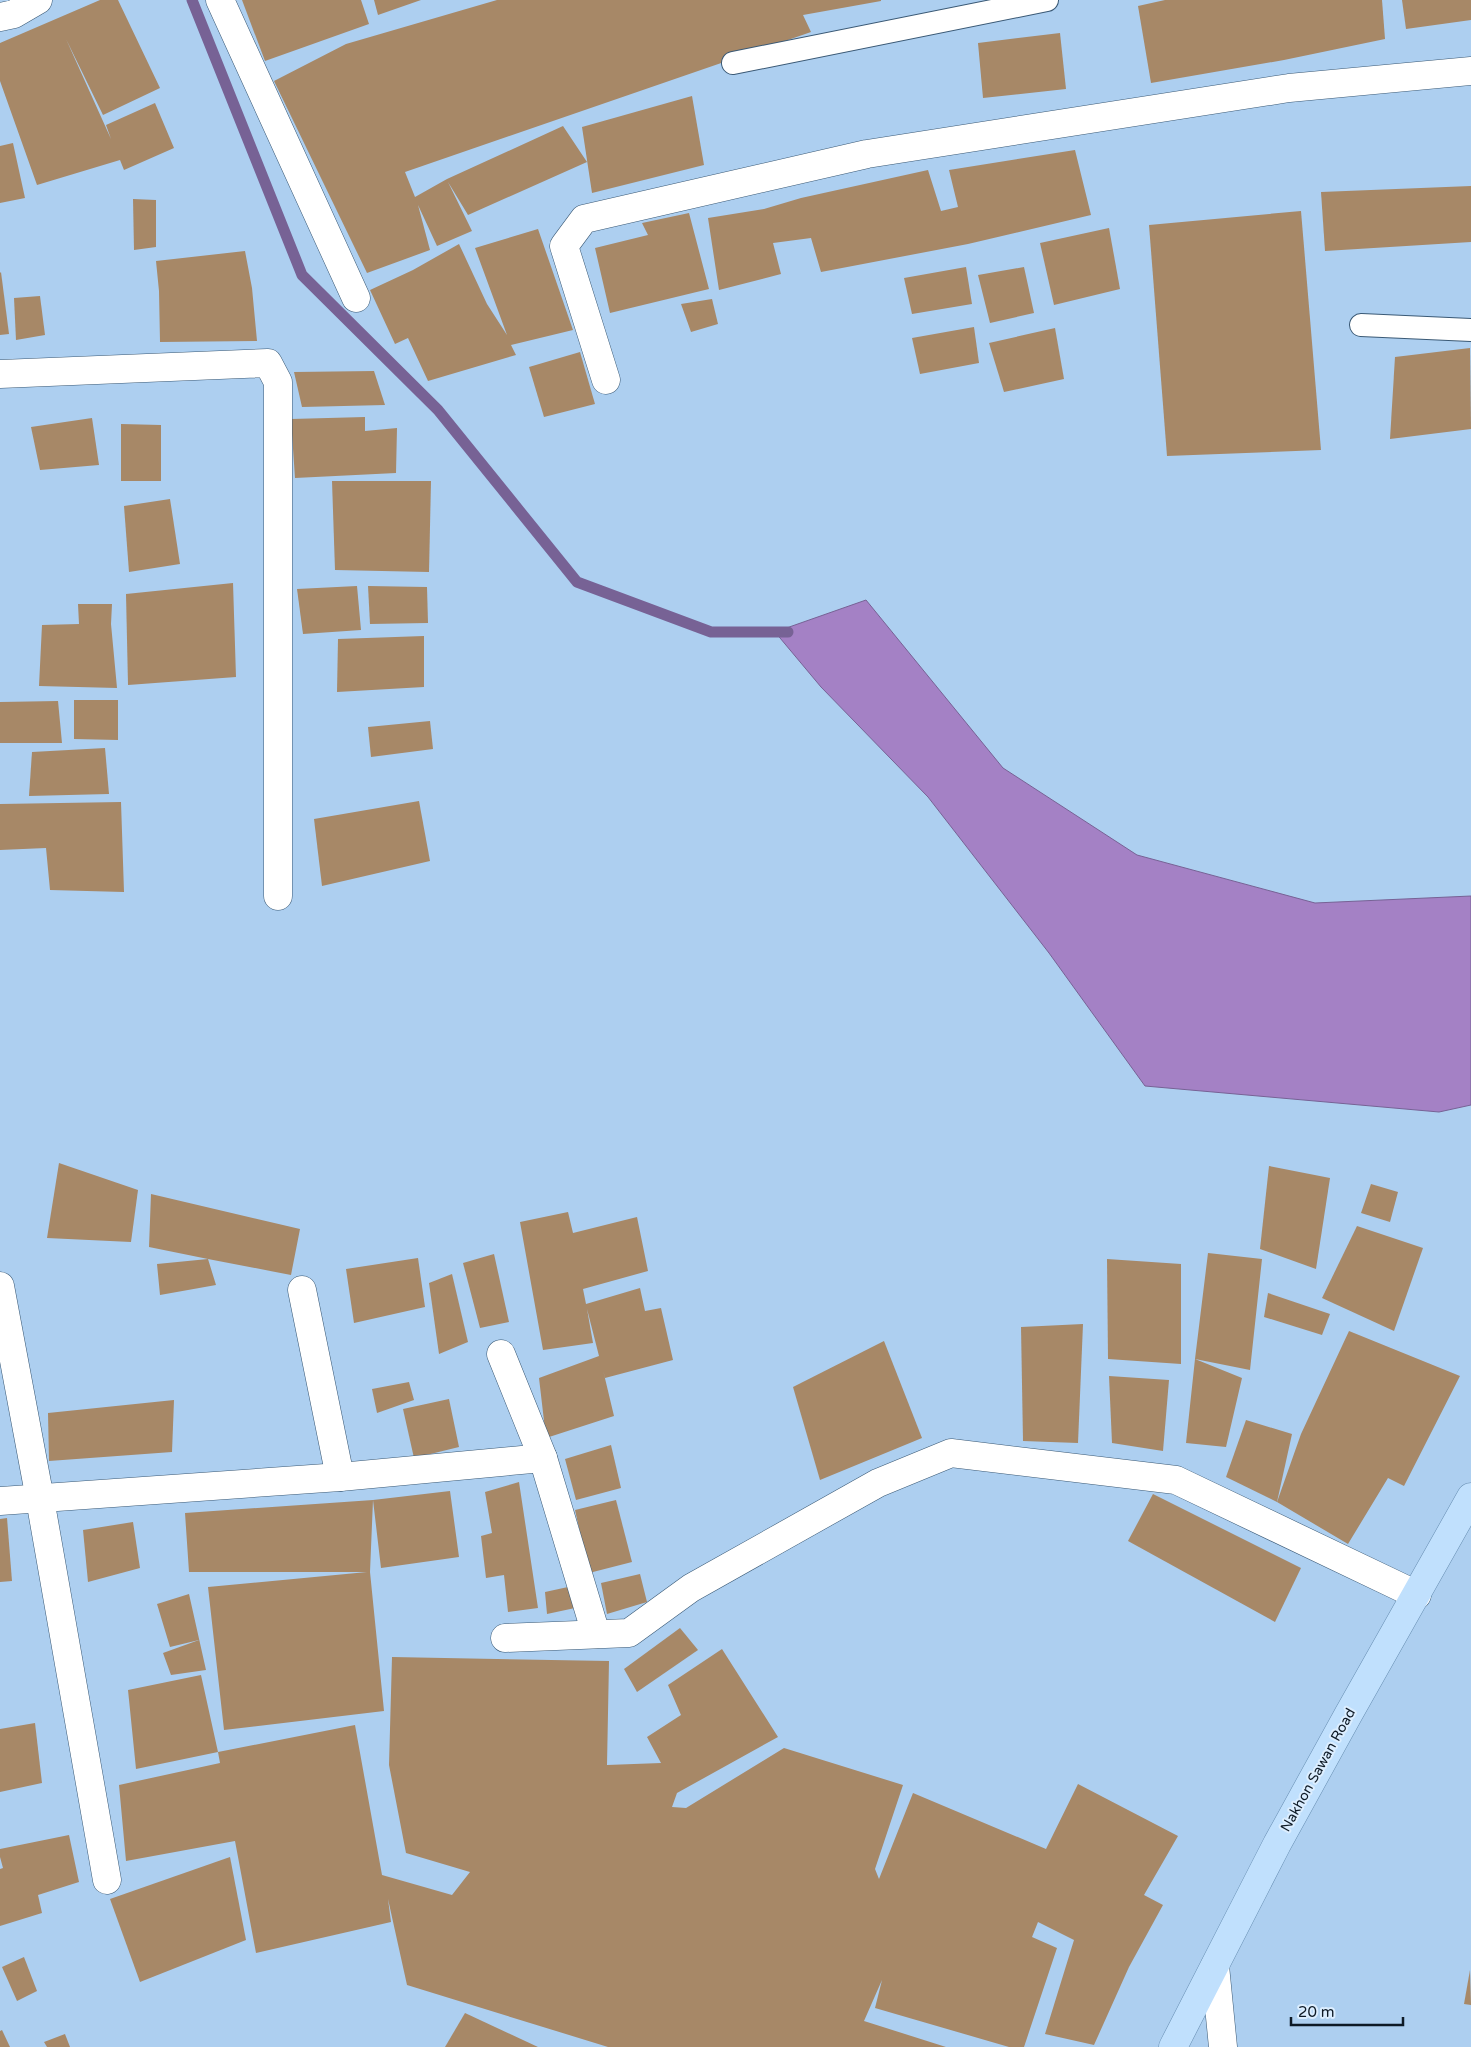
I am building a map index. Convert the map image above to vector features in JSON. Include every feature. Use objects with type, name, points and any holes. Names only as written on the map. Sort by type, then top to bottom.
[{"type":"main road","name":"Nakhon Sawan Road","points":[[1173,2047],[1277,1844],[1471,1497]]},
{"type":"street","points":[[0,17],[14,14],[38,0]]},
{"type":"street","points":[[220,0],[356,298]]},
{"type":"street","points":[[606,380],[564,246],[584,219],[867,154],[1289,88],[1471,70]]},
{"type":"street","points":[[0,374],[268,363],[278,382],[278,896]]},
{"type":"street","points":[[0,1286],[40,1499],[107,1880]]},
{"type":"street","points":[[302,1290],[340,1478]]},
{"type":"street","points":[[501,1354],[543,1458],[596,1634]]},
{"type":"street","points":[[505,1638],[629,1633],[691,1588],[878,1483],[952,1453],[1176,1480],[1417,1595]]},
{"type":"street","points":[[0,1501],[340,1478],[543,1458]]},
{"type":"street","points":[[1215,1966],[1223,2047]]},
{"type":"lane","points":[[733,63],[1046,0]]},
{"type":"lane","points":[[1360,325],[1471,330]]},
{"type":"shaded area","points":[[866,600],[1003,768],[1137,855],[1315,903],[1471,896],[1471,1105],[1439,1112],[1145,1086],[1049,953],[928,797],[821,687],[775,632]]},
{"type":"building","points":[[100,0],[118,0],[160,88],[103,115],[66,39],[111,139],[106,125],[155,103],[174,148],[124,170],[120,160],[37,185],[0,81],[0,43]]},
{"type":"building","points":[[242,0],[361,0],[369,24],[265,61]]},
{"type":"building","points":[[374,0],[421,0],[378,15]]},
{"type":"building","points":[[497,0],[881,1],[803,15],[811,32],[405,172],[415,197],[447,179],[563,126],[587,162],[468,215],[448,182],[472,231],[437,246],[418,205],[430,250],[367,273],[274,81],[346,44]]},
{"type":"building","points":[[1165,0],[1382,0],[1385,39],[1284,60],[1151,83],[1138,6]]},
{"type":"building","points":[[1402,0],[1471,0],[1471,20],[1406,29]]},
{"type":"building","points":[[1060,33],[1066,89],[983,98],[978,43]]},
{"type":"building","points":[[692,96],[704,165],[592,193],[582,127]]},
{"type":"building","points":[[13,143],[25,198],[0,203],[0,146]]},
{"type":"building","points":[[1075,150],[1091,215],[968,244],[821,272],[811,238],[773,243],[781,274],[719,290],[708,218],[764,209],[801,198],[928,170],[941,211],[958,207],[949,170]]},
{"type":"building","points":[[1471,186],[1471,242],[1325,251],[1321,192]]},
{"type":"building","points":[[133,199],[156,200],[156,247],[134,250]]},
{"type":"building","points":[[1301,211],[1321,450],[1167,456],[1149,225]]},
{"type":"building","points":[[689,213],[709,289],[610,313],[595,248],[648,235],[642,223]]},
{"type":"building","points":[[1109,228],[1120,289],[1054,305],[1040,243]]},
{"type":"building","points":[[538,229],[573,330],[511,345],[516,355],[428,381],[408,338],[395,344],[370,290],[413,270],[459,244],[487,304],[507,335],[475,248]]},
{"type":"building","points":[[245,251],[252,288],[257,341],[160,342],[159,291],[156,261]]},
{"type":"building","points":[[966,267],[972,304],[912,314],[904,278]]},
{"type":"building","points":[[1024,267],[1034,313],[990,323],[978,275]]},
{"type":"building","points":[[0,273],[9,334],[0,335]]},
{"type":"building","points":[[40,296],[45,335],[16,340],[14,298]]},
{"type":"building","points":[[712,299],[718,324],[691,332],[681,304]]},
{"type":"building","points":[[974,327],[979,363],[920,374],[912,338]]},
{"type":"building","points":[[1055,328],[1064,379],[1004,392],[989,343]]},
{"type":"building","points":[[1470,348],[1471,429],[1390,439],[1395,357]]},
{"type":"building","points":[[580,352],[595,404],[544,417],[529,367]]},
{"type":"building","points":[[374,371],[385,405],[302,407],[294,372]]},
{"type":"building","points":[[365,417],[365,431],[397,428],[396,473],[295,478],[291,419]]},
{"type":"building","points":[[92,418],[99,465],[40,470],[31,427]]},
{"type":"building","points":[[121,424],[161,425],[161,481],[121,481]]},
{"type":"building","points":[[332,481],[431,481],[429,572],[335,570]]},
{"type":"building","points":[[170,499],[180,564],[129,572],[124,506]]},
{"type":"building","points":[[233,583],[236,677],[128,685],[126,594]]},
{"type":"building","points":[[357,586],[361,630],[303,634],[297,589]]},
{"type":"building","points":[[368,586],[427,587],[428,623],[370,624]]},
{"type":"building","points":[[78,604],[112,604],[111,624],[117,688],[39,686],[42,625],[79,624]]},
{"type":"building","points":[[424,636],[424,687],[337,692],[338,639]]},
{"type":"building","points":[[74,700],[118,700],[118,740],[74,739]]},
{"type":"building","points":[[58,701],[62,743],[0,743],[0,702]]},
{"type":"building","points":[[430,721],[433,749],[371,757],[368,727]]},
{"type":"building","points":[[105,748],[109,794],[29,796],[32,752]]},
{"type":"building","points":[[419,801],[430,861],[322,886],[314,819]]},
{"type":"building","points":[[121,802],[124,892],[50,890],[46,848],[0,850],[0,804]]},
{"type":"building","points":[[59,1163],[138,1190],[131,1242],[47,1238]]},
{"type":"building","points":[[1269,1166],[1330,1178],[1316,1269],[1260,1249]]},
{"type":"building","points":[[1371,1184],[1398,1192],[1390,1222],[1361,1213]]},
{"type":"building","points":[[151,1194],[300,1229],[291,1275],[149,1247]]},
{"type":"building","points":[[568,1212],[573,1233],[637,1217],[648,1271],[583,1289],[586,1304],[640,1288],[645,1311],[661,1308],[673,1360],[605,1378],[603,1370],[614,1416],[546,1438],[539,1378],[599,1356],[587,1309],[593,1343],[543,1350],[520,1222]]},
{"type":"building","points":[[1357,1226],[1423,1248],[1394,1331],[1322,1298]]},
{"type":"building","points":[[1208,1253],[1262,1259],[1250,1370],[1195,1359]]},
{"type":"building","points":[[494,1254],[509,1322],[480,1328],[463,1263]]},
{"type":"building","points":[[418,1258],[425,1307],[354,1323],[346,1269]]},
{"type":"building","points":[[208,1259],[216,1285],[160,1295],[157,1264]]},
{"type":"building","points":[[1107,1259],[1181,1264],[1181,1364],[1108,1359]]},
{"type":"building","points":[[452,1274],[468,1342],[439,1354],[429,1283]]},
{"type":"building","points":[[1268,1293],[1330,1314],[1322,1335],[1264,1317]]},
{"type":"building","points":[[1083,1324],[1078,1443],[1023,1441],[1021,1327]]},
{"type":"building","points":[[1349,1331],[1460,1376],[1404,1486],[1388,1478],[1348,1544],[1277,1502],[1301,1434]]},
{"type":"building","points":[[884,1341],[922,1438],[820,1480],[793,1387]]},
{"type":"building","points":[[1195,1359],[1242,1378],[1226,1447],[1186,1443]]},
{"type":"building","points":[[1109,1376],[1169,1380],[1163,1451],[1112,1443]]},
{"type":"building","points":[[409,1382],[414,1400],[377,1413],[372,1389]]},
{"type":"building","points":[[449,1399],[459,1447],[414,1458],[403,1409]]},
{"type":"building","points":[[174,1400],[172,1452],[49,1461],[48,1413]]},
{"type":"building","points":[[1246,1420],[1292,1434],[1277,1502],[1226,1477]]},
{"type":"building","points":[[611,1445],[621,1488],[576,1500],[565,1459]]},
{"type":"building","points":[[519,1482],[538,1608],[508,1612],[504,1575],[486,1578],[481,1536],[492,1533],[485,1492]]},
{"type":"building","points":[[450,1491],[459,1557],[381,1568],[373,1500]]},
{"type":"building","points":[[1153,1494],[1301,1568],[1275,1622],[1128,1541]]},
{"type":"building","points":[[373,1500],[370,1572],[384,1711],[224,1730],[208,1587],[367,1572],[189,1572],[185,1513]]},
{"type":"building","points":[[616,1500],[632,1562],[589,1573],[575,1510]]},
{"type":"building","points":[[7,1518],[12,1581],[0,1582],[0,1519]]},
{"type":"building","points":[[133,1522],[140,1568],[88,1582],[83,1530]]},
{"type":"building","points":[[640,1574],[647,1602],[607,1614],[601,1583]]},
{"type":"building","points":[[568,1587],[575,1608],[547,1614],[545,1592]]},
{"type":"building","points":[[189,1594],[206,1670],[171,1675],[163,1653],[199,1640],[170,1647],[157,1604]]},
{"type":"building","points":[[680,1628],[698,1650],[637,1692],[624,1669]]},
{"type":"building","points":[[722,1649],[778,1737],[677,1793],[672,1807],[686,1808],[784,1748],[903,1785],[875,1869],[879,1879],[913,1793],[1046,1849],[1078,1784],[1178,1836],[1144,1895],[1163,1905],[1129,1967],[1094,2045],[1045,2034],[1074,1940],[1038,1922],[1032,1937],[1057,1948],[1024,2047],[1009,2047],[875,2008],[882,1980],[864,2021],[946,2047],[608,2047],[407,1985],[388,1899],[391,1922],[256,1953],[235,1841],[126,1861],[119,1785],[220,1763],[218,1752],[355,1725],[382,1875],[452,1895],[470,1872],[406,1853],[389,1765],[392,1657],[609,1661],[607,1765],[661,1763],[647,1737],[681,1715],[668,1685]]},
{"type":"building","points":[[201,1675],[218,1752],[136,1769],[128,1690]]},
{"type":"building","points":[[35,1723],[42,1783],[0,1792],[0,1729]]},
{"type":"building","points":[[69,1835],[79,1882],[38,1895],[42,1913],[0,1926],[0,1869],[3,1868],[0,1849]]},
{"type":"building","points":[[230,1857],[246,1940],[140,1982],[110,1899]]},
{"type":"building","points":[[24,1957],[37,1991],[17,2001],[2,1967]]},
{"type":"building","points":[[1470,1970],[1471,2005],[1464,2004]]},
{"type":"building","points":[[465,2013],[538,2047],[445,2047]]},
{"type":"building","points":[[2,2030],[10,2047],[0,2047],[0,2031]]},
{"type":"building","points":[[65,2034],[70,2047],[47,2047],[44,2042]]},
{"type":"waterway","points":[[192,0],[302,275],[438,410],[577,582],[711,632],[788,632]]}]
